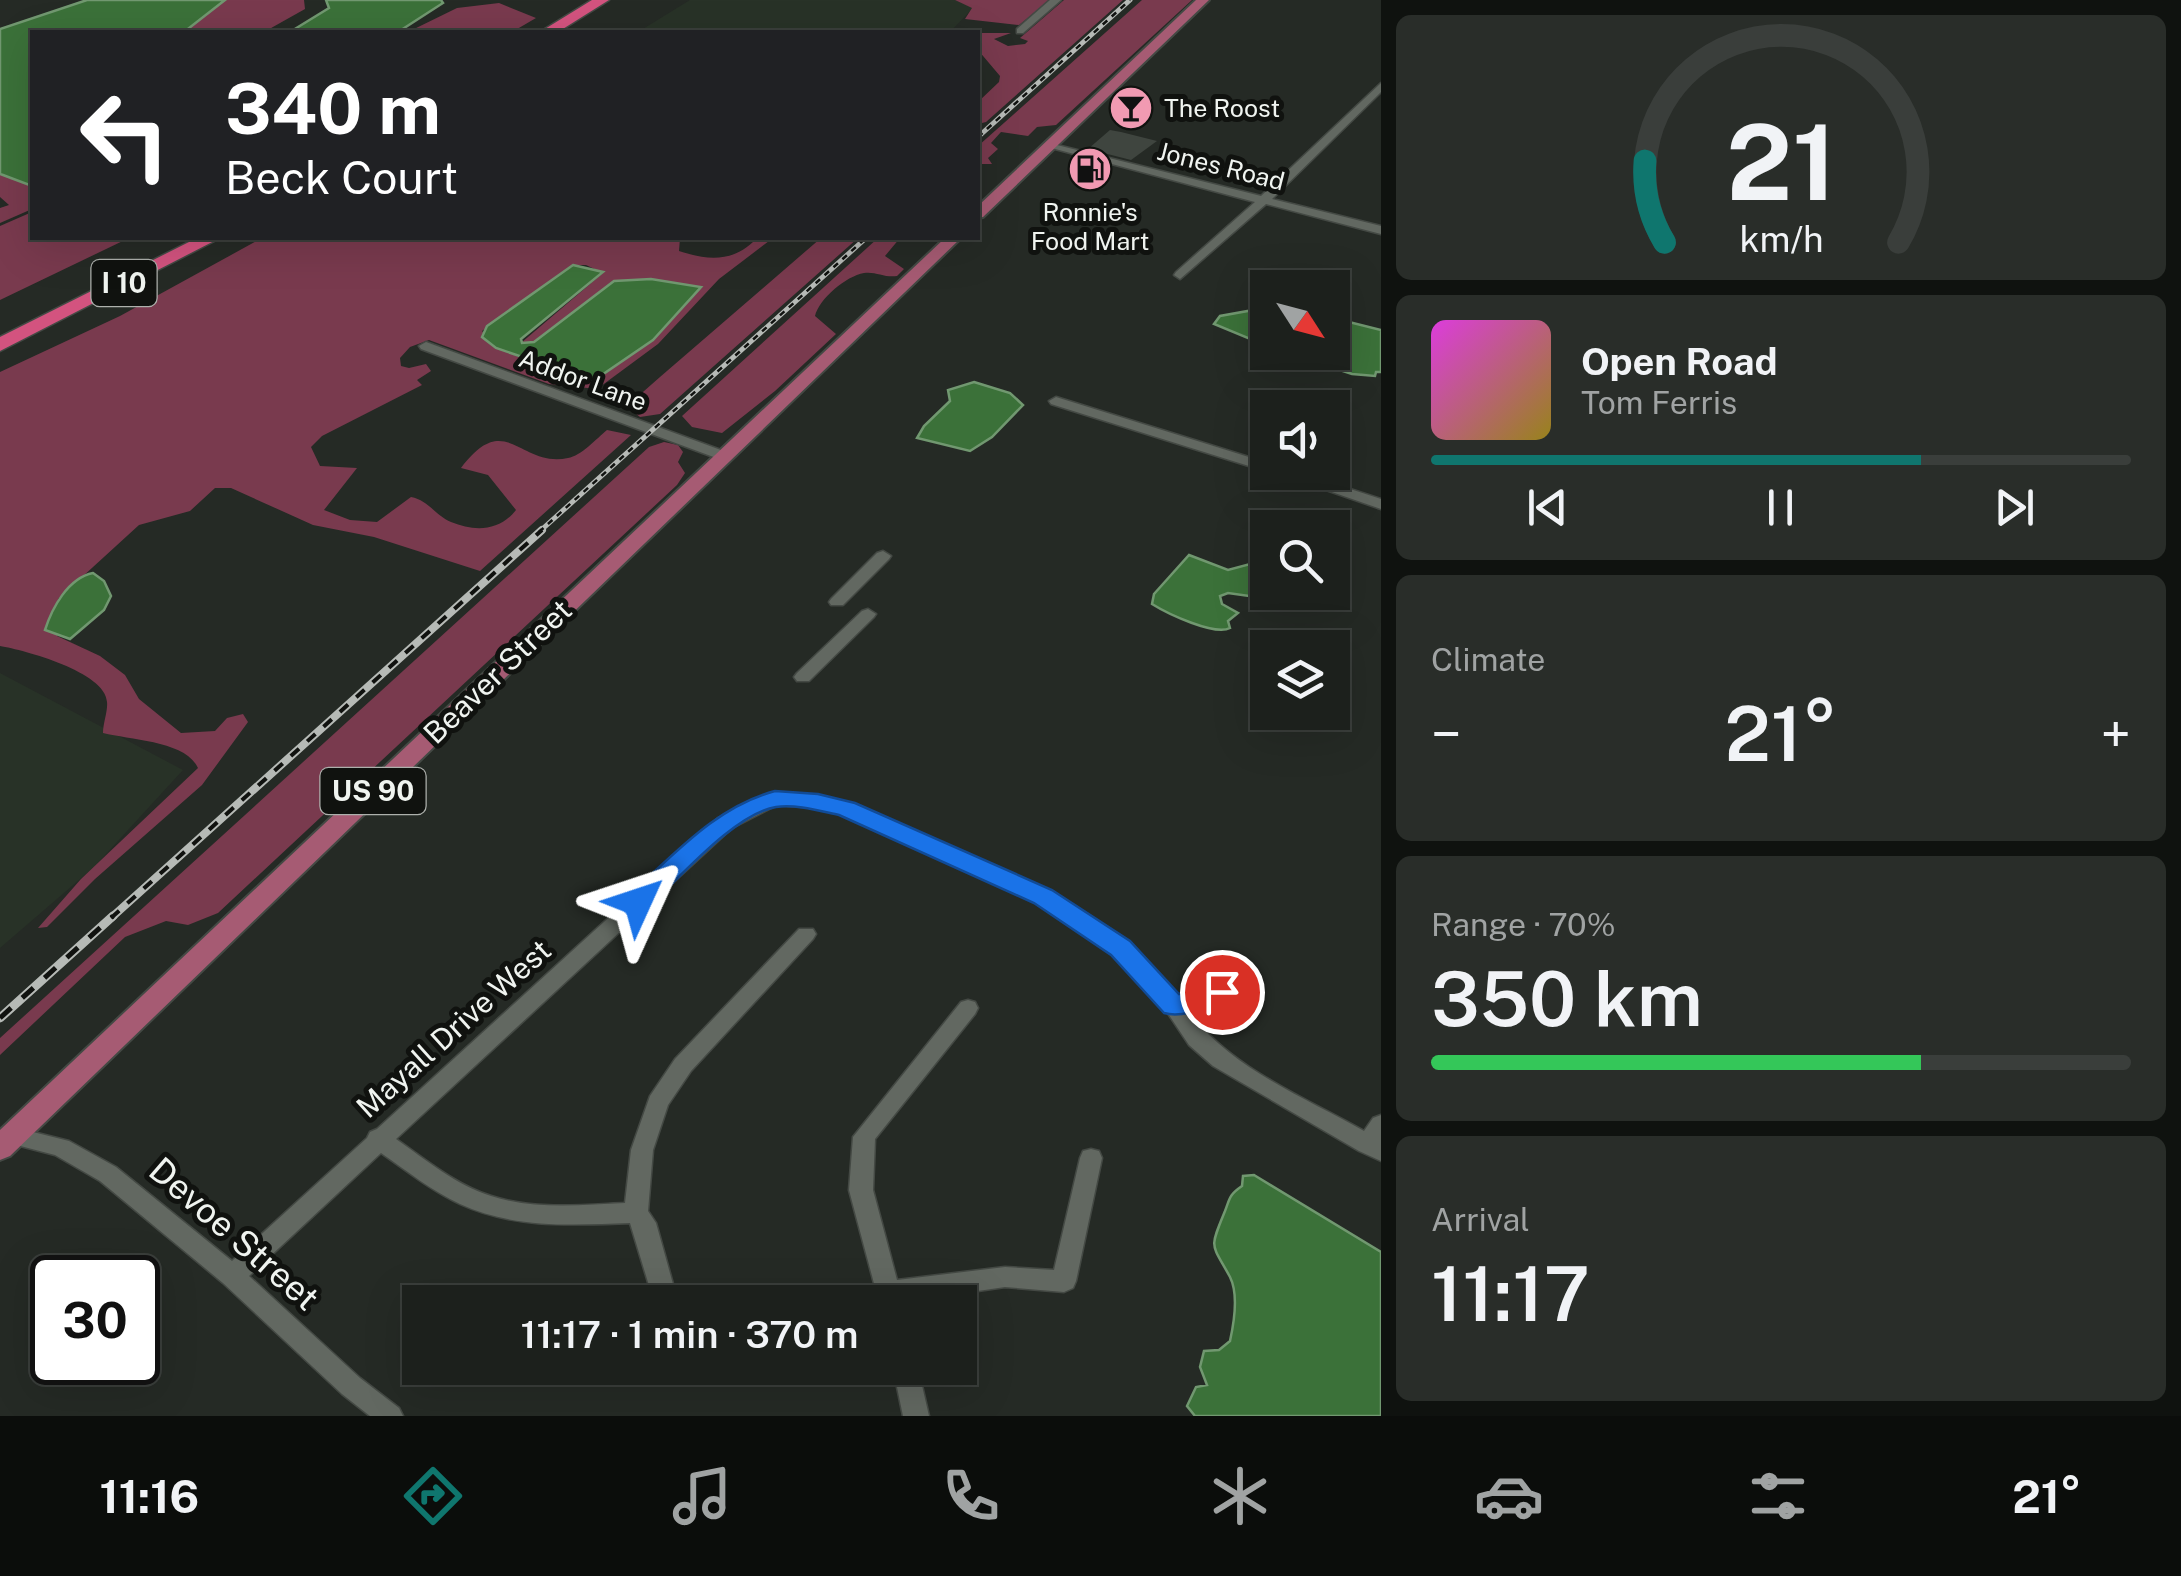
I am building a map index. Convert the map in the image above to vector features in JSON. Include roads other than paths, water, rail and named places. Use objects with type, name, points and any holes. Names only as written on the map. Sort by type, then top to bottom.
[{"type":"highway","points":[[552,30],[608,4]]},
{"type":"highway","points":[[576,30],[608,4]]},
{"type":"highway","name":"I 10","points":[[0,327],[173,240]]},
{"type":"highway","name":"I 10","points":[[0,345],[207,240]]},
{"type":"main road","points":[[980,212],[1203,0]]},
{"type":"main road","name":"Beaver Street","points":[[3,1138],[951,240]]},
{"type":"street","points":[[1020,31],[1056,0]]},
{"type":"street","points":[[1180,275],[1381,86]]},
{"type":"street","name":"Jones Road","points":[[1049,146],[1381,230]]},
{"type":"street","name":"Addor Lane","points":[[426,346],[724,456]]},
{"type":"street","points":[[1056,401],[1250,462]]},
{"type":"street","points":[[1337,490],[1381,504]]},
{"type":"street","points":[[837,602],[883,556]]},
{"type":"street","points":[[804,677],[868,614]]},
{"type":"street","name":"Mayall Drive West","points":[[232,1276],[725,822],[775,799],[846,809],[1043,897],[1120,948],[1174,1006],[1197,1039],[1220,1060],[1374,1148]]},
{"type":"street","points":[[661,1285],[644,1223],[636,1212],[642,1150],[658,1102],[683,1065],[806,934]]},
{"type":"street","points":[[1174,1006],[1222,992],[1236,980]]},
{"type":"street","points":[[887,1285],[861,1190],[864,1137],[968,1008]]},
{"type":"street","points":[[1374,1148],[1381,1124]]},
{"type":"street","name":"Devoe Street","points":[[3,1138],[61,1148],[108,1174],[232,1276],[327,1366],[390,1416]]},
{"type":"street","points":[[378,1138],[459,1192],[495,1207],[554,1214],[636,1212]]},
{"type":"street","points":[[959,1285],[1005,1277],[1064,1281],[1092,1158]]},
{"type":"street","points":[[910,1385],[916,1416]]},
{"type":"railway","points":[[980,135],[1130,0]]},
{"type":"railway","points":[[539,532],[864,240]]},
{"type":"railway","points":[[111,918],[542,530]]},
{"type":"railway","points":[[0,1018],[113,916]]},
{"type":"place","name":"The Roost","points":[[1131,108]]},
{"type":"place","name":"Ronnie's Food Mart","points":[[1090,169]]}]
